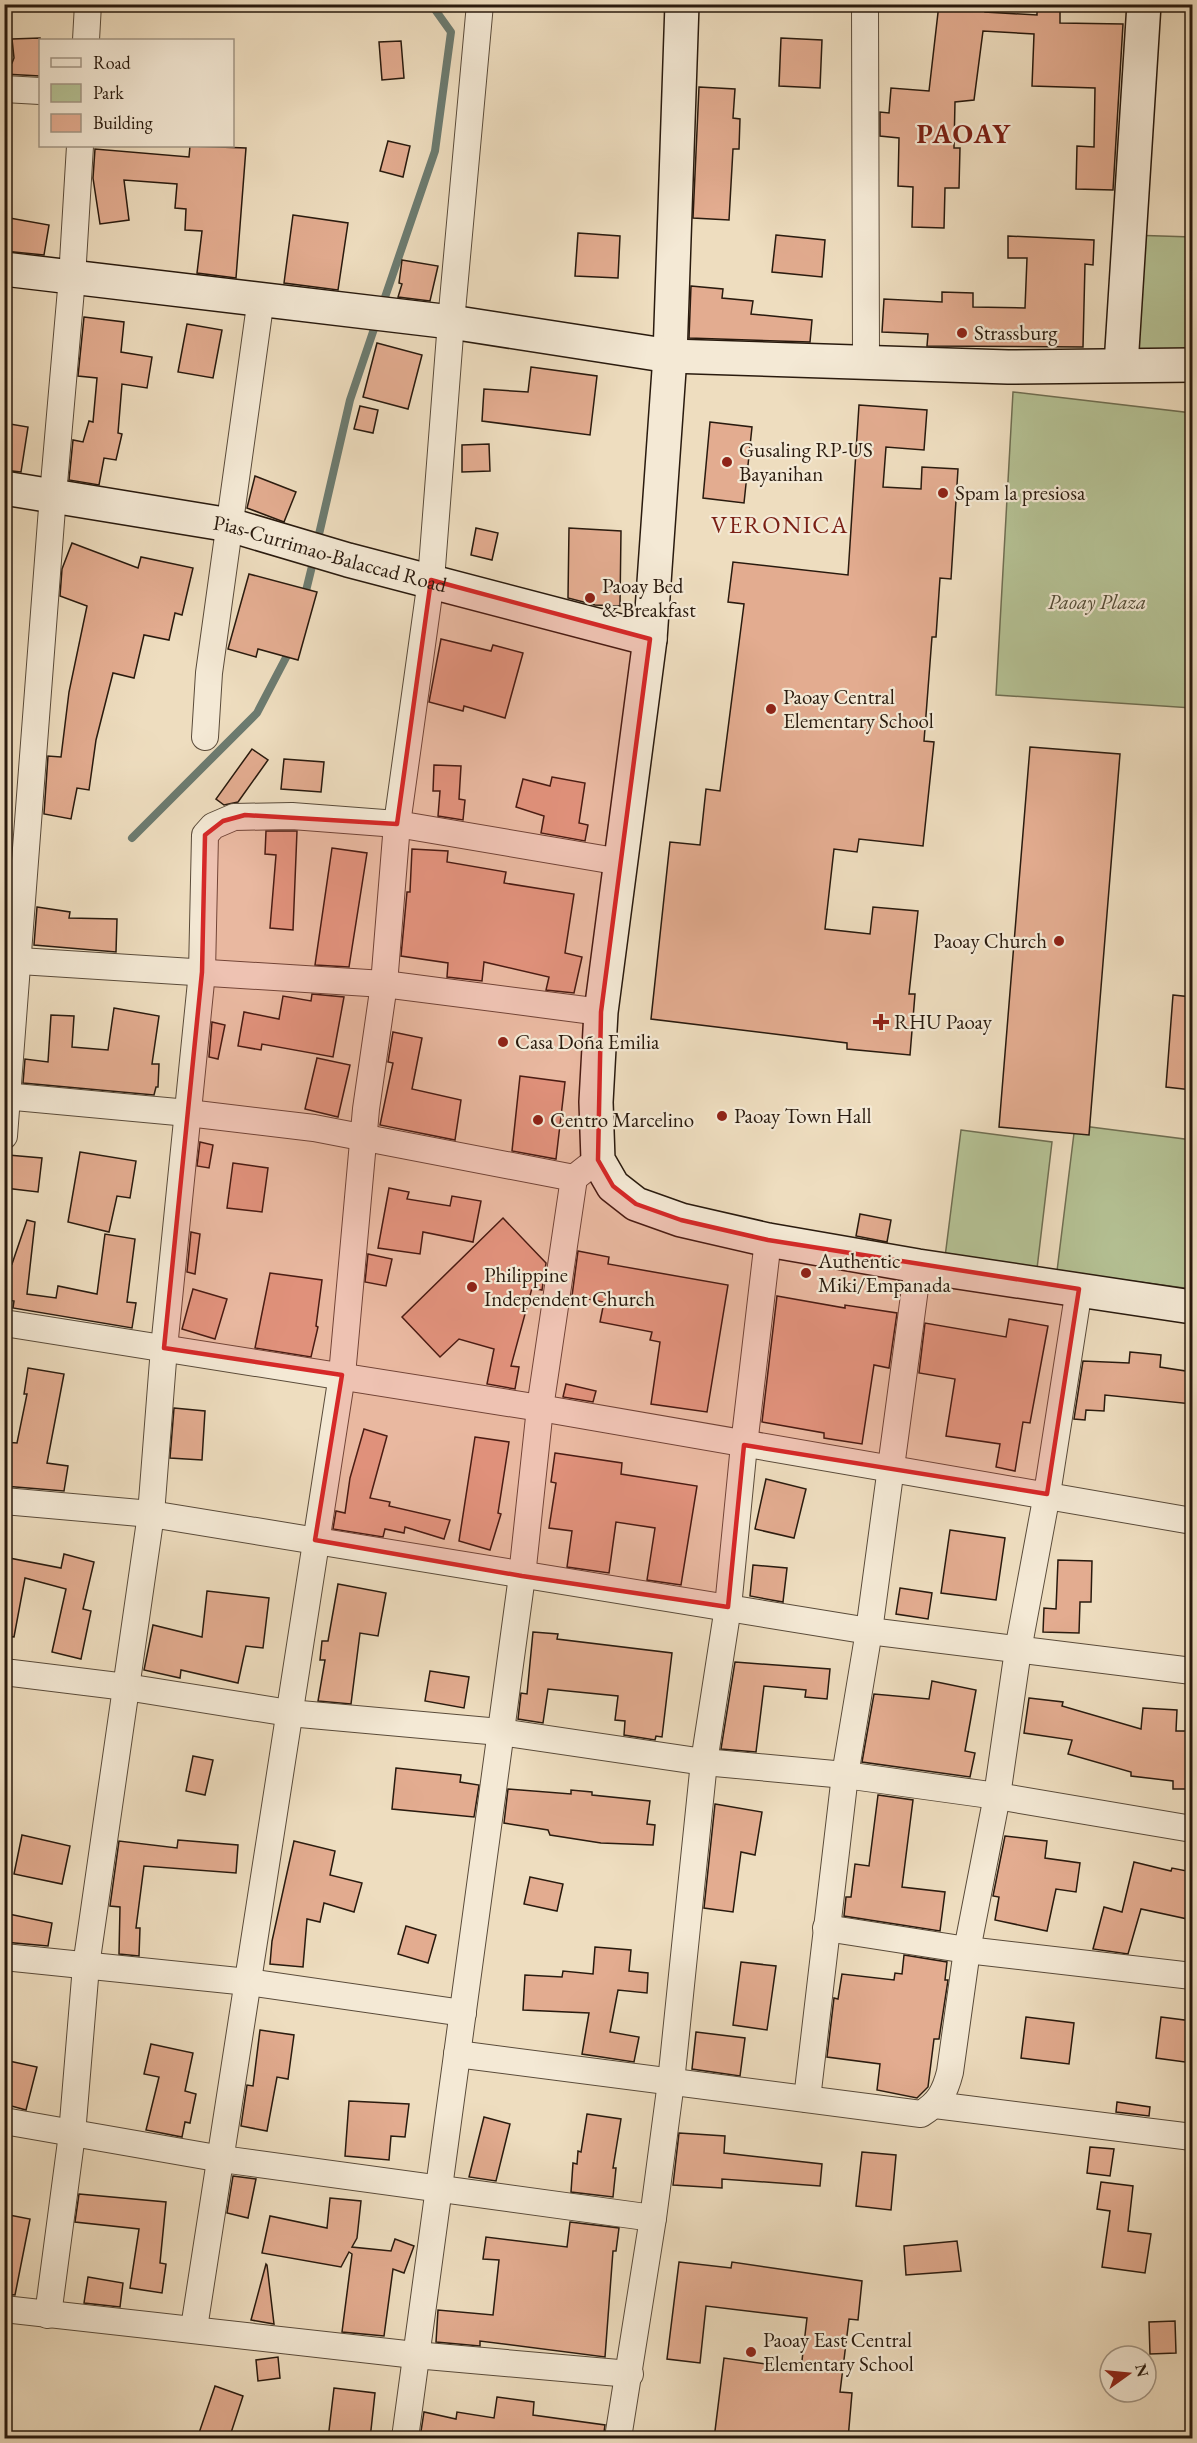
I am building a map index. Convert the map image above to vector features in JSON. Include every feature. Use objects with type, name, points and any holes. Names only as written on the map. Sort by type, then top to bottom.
[{"type":"main road","points":[[682,4],[670,356],[650,639],[601,1012],[596,1102],[586,1169],[636,1204],[681,1220],[768,1240],[918,1266],[1192,1307]]},
{"type":"main road","points":[[1121,365],[1144,4]]},
{"type":"main road","points":[[4,269],[451,322],[670,356],[1008,367],[1192,365]]},
{"type":"main road","name":"Pias-Currimao-Balaccad Road","points":[[4,488],[230,525],[348,560],[650,639]]},
{"type":"street","points":[[86,39],[88,4]]},
{"type":"street","points":[[194,2328],[342,1375],[366,1109],[384,984],[397,824],[430,580],[480,4]]},
{"type":"street","points":[[864,4],[866,361]]},
{"type":"street","points":[[4,89],[39,92]]},
{"type":"street","points":[[4,1136],[12,961],[72,278],[80,147]]},
{"type":"street","points":[[205,737],[209,673],[261,298]]},
{"type":"street","points":[[48,2315],[72,2134],[86,1966],[151,1514],[164,1348],[202,972],[205,835],[213,826],[245,815],[292,816],[397,824],[621,862]]},
{"type":"street","points":[[12,961],[384,984],[601,1012]]},
{"type":"street","points":[[6,1096],[188,1113],[365,1136],[506,1166],[586,1169],[540,1408],[522,1576],[457,2054],[441,2189],[415,2355],[405,2439]]},
{"type":"street","points":[[618,2439],[630,2374],[671,2082],[704,1762],[728,1607],[768,1240]]},
{"type":"street","points":[[807,2099],[845,1775],[868,1631],[918,1266]]},
{"type":"street","points":[[457,2054],[921,2114],[935,2105],[946,2088],[950,2072],[968,1950],[997,1796],[1018,1650],[1047,1494],[1079,1289]]},
{"type":"street","points":[[4,1323],[342,1375],[744,1445],[1047,1494],[1192,1521]]},
{"type":"street","points":[[4,1501],[151,1514],[868,1631],[1192,1671]]},
{"type":"street","points":[[4,1672],[126,1687],[289,1713],[500,1732],[704,1762],[845,1775],[997,1796],[1192,1829]]},
{"type":"street","points":[[826,1928],[968,1950],[1192,1976]]},
{"type":"street","points":[[4,1957],[248,1982],[463,2013]]},
{"type":"street","points":[[935,2105],[1192,2137]]},
{"type":"street","points":[[4,2121],[222,2159],[653,2218]]},
{"type":"street","points":[[4,2308],[48,2315],[194,2328],[415,2355],[630,2374]]},
{"type":"highlighted area","points":[[431,580],[650,639],[601,1012],[598,1160],[613,1186],[636,1204],[681,1220],[768,1240],[1079,1289],[1047,1494],[744,1445],[728,1607],[522,1576],[315,1540],[342,1375],[164,1348],[202,972],[205,835],[223,821],[245,815],[397,824]]},
{"type":"green space","points":[[1130,235],[1192,237],[1192,352],[1137,351]]},
{"type":"green space","name":"Paoay Plaza","points":[[1013,392],[1192,413],[1192,708],[996,695]]},
{"type":"green space","points":[[1075,1125],[1192,1140],[1192,1289],[1057,1271]]},
{"type":"green space","points":[[961,1130],[1052,1142],[1036,1277],[944,1265]]},
{"type":"building","points":[[939,4],[986,4],[985,12],[1037,15],[1037,6],[1060,7],[1060,23],[1123,24],[1113,190],[1076,189],[1077,146],[1094,147],[1095,88],[1032,86],[1034,34],[983,31],[974,100],[955,102],[954,148],[960,148],[959,188],[945,188],[944,228],[912,227],[913,187],[898,186],[899,138],[880,136],[880,112],[889,113],[891,88],[929,91]]},
{"type":"building","points":[[40,38],[39,76],[4,74],[4,64],[12,63],[14,58],[12,39]]},
{"type":"building","points":[[781,38],[822,40],[820,88],[779,86]]},
{"type":"building","points":[[401,41],[404,78],[382,80],[379,42]]},
{"type":"building","points":[[699,87],[735,89],[733,118],[740,119],[739,149],[733,149],[729,220],[693,218]]},
{"type":"building","points":[[388,141],[410,146],[403,177],[380,171]]},
{"type":"building","points":[[190,147],[246,148],[236,278],[197,273],[202,231],[185,230],[186,209],[175,208],[177,184],[124,180],[129,220],[100,224],[93,178],[95,149],[189,157]]},
{"type":"building","points":[[293,215],[348,223],[338,290],[284,283]]},
{"type":"building","points":[[4,217],[49,225],[44,255],[4,251]]},
{"type":"building","points":[[578,233],[620,236],[618,278],[575,276]]},
{"type":"building","points":[[776,235],[825,240],[822,277],[772,272]]},
{"type":"building","points":[[1008,236],[1094,240],[1093,265],[1085,264],[1083,347],[927,346],[928,334],[882,332],[884,299],[942,302],[942,292],[973,293],[973,307],[1025,308],[1027,258],[1008,258]]},
{"type":"building","points":[[402,260],[438,266],[430,301],[398,297],[402,284],[399,283]]},
{"type":"building","points":[[691,286],[723,289],[722,298],[753,301],[751,314],[812,320],[810,342],[689,338]]},
{"type":"building","points":[[84,317],[124,322],[121,352],[152,357],[147,388],[122,384],[118,433],[122,434],[116,460],[104,458],[99,485],[69,480],[73,440],[83,442],[89,421],[93,422],[97,378],[78,376]]},
{"type":"building","points":[[187,324],[222,330],[213,378],[178,372]]},
{"type":"building","points":[[377,343],[422,355],[408,409],[363,397]]},
{"type":"building","points":[[531,367],[597,376],[590,435],[482,421],[484,389],[528,392]]},
{"type":"building","points":[[859,405],[927,410],[924,450],[886,447],[883,487],[921,489],[922,467],[958,469],[951,579],[940,578],[936,637],[932,637],[924,741],[934,742],[923,846],[859,839],[857,852],[834,849],[825,929],[870,934],[873,907],[918,911],[909,994],[915,994],[910,1055],[847,1049],[847,1043],[651,1019],[670,842],[700,845],[706,789],[720,791],[744,604],[728,602],[733,562],[848,575]]},
{"type":"building","points":[[360,406],[378,410],[373,433],[354,429]]},
{"type":"building","name":"Gusaling RP-US Bayanihan","points":[[710,422],[752,427],[744,503],[703,498]]},
{"type":"building","points":[[4,423],[28,427],[21,472],[4,470]]},
{"type":"building","points":[[489,444],[490,471],[462,472],[462,445]]},
{"type":"building","points":[[255,476],[296,492],[284,522],[247,508]]},
{"type":"building","points":[[476,528],[498,533],[492,560],[471,555]]},
{"type":"building","points":[[569,528],[621,531],[620,606],[595,605],[568,598]]},
{"type":"building","points":[[72,543],[138,568],[141,557],[193,568],[182,615],[175,613],[169,640],[144,635],[134,678],[113,673],[96,740],[89,790],[77,788],[71,819],[44,814],[48,756],[61,757],[69,692],[87,606],[60,596],[62,569]]},
{"type":"building","points":[[249,574],[317,592],[298,660],[258,649],[256,657],[228,649]]},
{"type":"building","points":[[441,639],[491,651],[493,645],[523,653],[505,718],[464,706],[463,711],[429,702]]},
{"type":"building","name":"Paoay Church","points":[[1030,747],[1120,754],[1089,1135],[999,1127]]},
{"type":"building","points":[[252,749],[268,760],[238,802],[224,805],[216,799]]},
{"type":"building","points":[[284,759],[324,762],[321,792],[281,789]]},
{"type":"building","points":[[434,765],[461,766],[459,799],[465,800],[463,820],[438,816],[440,791],[433,791]]},
{"type":"building","points":[[552,777],[585,783],[579,823],[588,825],[585,841],[541,833],[544,816],[516,807],[523,779],[550,786]]},
{"type":"building","points":[[266,831],[297,831],[293,930],[270,928],[276,855],[265,854]]},
{"type":"building","points":[[332,848],[367,853],[349,967],[315,965]]},
{"type":"building","points":[[412,849],[448,851],[447,862],[506,872],[504,883],[574,894],[565,953],[582,957],[574,993],[546,990],[549,977],[484,962],[482,981],[447,977],[448,963],[401,956],[407,892],[410,892]]},
{"type":"building","points":[[37,907],[70,912],[69,918],[117,919],[116,952],[34,945]]},
{"type":"building","points":[[312,994],[344,997],[333,1057],[262,1044],[261,1050],[238,1046],[244,1012],[279,1019],[283,996],[311,1001]]},
{"type":"building","points":[[1173,995],[1192,997],[1192,1090],[1166,1087]]},
{"type":"building","points":[[114,1008],[159,1016],[152,1064],[159,1064],[158,1087],[154,1095],[23,1083],[25,1059],[48,1062],[51,1015],[74,1016],[72,1047],[108,1050]]},
{"type":"building","points":[[212,1022],[225,1025],[218,1059],[209,1057]]},
{"type":"building","points":[[393,1032],[422,1038],[412,1089],[461,1100],[455,1140],[380,1125],[393,1063],[388,1062]]},
{"type":"building","points":[[317,1058],[350,1065],[338,1117],[305,1109]]},
{"type":"building","name":"Centro Marcelino","points":[[520,1076],[565,1082],[556,1159],[512,1151]]},
{"type":"building","points":[[200,1142],[213,1145],[209,1168],[197,1166]]},
{"type":"building","points":[[80,1152],[136,1161],[130,1198],[117,1196],[109,1232],[68,1222]]},
{"type":"building","points":[[8,1155],[42,1158],[38,1192],[5,1188]]},
{"type":"building","points":[[233,1163],[268,1168],[262,1212],[227,1208]]},
{"type":"building","points":[[389,1188],[409,1192],[407,1199],[450,1206],[452,1196],[481,1201],[473,1242],[423,1232],[420,1254],[378,1248]]},
{"type":"building","points":[[860,1214],[891,1220],[887,1242],[856,1236]]},
{"type":"building","name":"Philippine Independent Church","points":[[503,1218],[546,1263],[542,1290],[532,1288],[511,1366],[519,1367],[515,1389],[487,1384],[494,1349],[459,1339],[440,1357],[402,1317]]},
{"type":"building","points":[[27,1220],[35,1222],[27,1294],[56,1298],[58,1286],[97,1294],[105,1234],[135,1239],[127,1302],[136,1303],[132,1328],[13,1308],[14,1301],[4,1299],[9,1263],[12,1264]]},
{"type":"building","points":[[191,1232],[200,1234],[195,1274],[187,1272]]},
{"type":"building","points":[[578,1251],[609,1257],[608,1264],[728,1285],[707,1412],[651,1404],[660,1342],[650,1340],[652,1332],[600,1322],[604,1302],[572,1296]]},
{"type":"building","points":[[368,1254],[392,1259],[386,1286],[365,1282]]},
{"type":"building","points":[[270,1273],[322,1280],[316,1326],[318,1327],[311,1357],[255,1348]]},
{"type":"building","points":[[193,1289],[227,1299],[215,1339],[182,1329]]},
{"type":"building","points":[[777,1296],[845,1308],[845,1305],[897,1313],[889,1368],[874,1365],[862,1444],[824,1438],[824,1433],[762,1422]]},
{"type":"building","points":[[1009,1319],[1048,1326],[1030,1423],[1023,1422],[1015,1471],[996,1467],[1000,1444],[946,1436],[955,1379],[919,1373],[925,1323],[1006,1337]]},
{"type":"building","points":[[1130,1352],[1161,1355],[1160,1367],[1192,1372],[1192,1404],[1105,1395],[1104,1411],[1086,1410],[1085,1420],[1074,1419],[1083,1361],[1129,1363]]},
{"type":"building","points":[[28,1368],[64,1374],[47,1463],[68,1466],[64,1491],[4,1486],[4,1442],[17,1443],[27,1394],[24,1394]]},
{"type":"building","points":[[566,1384],[596,1391],[593,1402],[563,1397]]},
{"type":"building","points":[[174,1408],[205,1411],[202,1460],[170,1458]]},
{"type":"building","points":[[364,1429],[387,1436],[370,1498],[390,1502],[389,1506],[450,1520],[444,1539],[405,1527],[404,1533],[385,1529],[383,1537],[333,1529],[336,1511],[345,1513],[350,1478]]},
{"type":"building","points":[[475,1437],[509,1442],[498,1513],[501,1514],[490,1550],[459,1541]]},
{"type":"building","points":[[555,1453],[622,1463],[621,1474],[697,1486],[681,1585],[647,1580],[655,1528],[616,1522],[609,1573],[567,1567],[572,1531],[549,1528],[556,1483],[551,1482]]},
{"type":"building","points":[[766,1479],[806,1489],[794,1538],[755,1529]]},
{"type":"building","points":[[950,1530],[1005,1538],[996,1600],[941,1593]]},
{"type":"building","points":[[64,1554],[94,1562],[83,1609],[91,1611],[81,1659],[52,1652],[66,1589],[25,1578],[14,1637],[4,1636],[4,1557],[61,1568]]},
{"type":"building","points":[[1058,1560],[1092,1561],[1091,1602],[1080,1602],[1079,1633],[1043,1632],[1044,1608],[1056,1609]]},
{"type":"building","points":[[753,1565],[787,1568],[783,1602],[750,1596]]},
{"type":"building","points":[[338,1584],[386,1593],[378,1636],[360,1633],[351,1704],[318,1701],[325,1660],[320,1660],[322,1641],[328,1641]]},
{"type":"building","points":[[900,1588],[932,1593],[928,1619],[896,1614]]},
{"type":"building","points":[[207,1591],[269,1598],[263,1648],[246,1646],[238,1683],[181,1670],[180,1678],[144,1670],[153,1625],[202,1637]]},
{"type":"building","points":[[533,1632],[558,1634],[557,1639],[672,1653],[662,1737],[656,1736],[655,1740],[624,1735],[625,1721],[615,1720],[618,1696],[548,1689],[543,1723],[518,1719],[521,1693],[527,1694]]},
{"type":"building","points":[[735,1662],[830,1669],[827,1699],[805,1697],[806,1690],[764,1686],[756,1752],[721,1749]]},
{"type":"building","points":[[430,1671],[469,1677],[464,1708],[425,1701]]},
{"type":"building","points":[[932,1681],[976,1690],[965,1751],[975,1753],[970,1777],[862,1762],[874,1694],[929,1699]]},
{"type":"building","points":[[1029,1698],[1063,1702],[1062,1706],[1141,1729],[1143,1708],[1177,1710],[1176,1731],[1192,1731],[1192,1789],[1173,1789],[1173,1781],[1131,1776],[1131,1772],[1068,1754],[1072,1740],[1024,1733]]},
{"type":"building","points":[[193,1756],[213,1760],[205,1795],[186,1791]]},
{"type":"building","points":[[396,1768],[461,1775],[460,1782],[479,1785],[474,1817],[392,1809]]},
{"type":"building","points":[[508,1789],[571,1794],[571,1790],[592,1792],[592,1795],[650,1801],[647,1824],[655,1825],[653,1845],[601,1843],[550,1835],[548,1830],[504,1823]]},
{"type":"building","points":[[878,1795],[913,1800],[902,1887],[945,1892],[940,1931],[844,1916],[846,1897],[851,1897],[855,1864],[869,1866]]},
{"type":"building","points":[[715,1804],[762,1812],[755,1855],[741,1852],[733,1912],[704,1908]]},
{"type":"building","points":[[22,1835],[70,1846],[62,1884],[14,1874]]},
{"type":"building","points":[[1005,1836],[1047,1841],[1045,1858],[1080,1863],[1076,1892],[1056,1889],[1047,1931],[995,1920],[999,1897],[993,1896]]},
{"type":"building","points":[[178,1840],[238,1845],[236,1873],[144,1866],[136,1928],[140,1928],[139,1956],[119,1954],[120,1907],[110,1906],[119,1841],[177,1848]]},
{"type":"building","points":[[294,1841],[335,1851],[330,1875],[362,1883],[354,1912],[324,1903],[320,1922],[307,1919],[303,1967],[270,1964],[272,1941]]},
{"type":"building","points":[[1134,1862],[1171,1871],[1172,1868],[1192,1872],[1192,1920],[1141,1909],[1128,1954],[1093,1949],[1104,1907],[1122,1912]]},
{"type":"building","points":[[530,1877],[563,1884],[557,1911],[524,1904]]},
{"type":"building","points":[[4,1913],[52,1923],[48,1946],[4,1942]]},
{"type":"building","points":[[406,1926],[436,1935],[428,1963],[398,1954]]},
{"type":"building","points":[[595,1947],[631,1950],[629,1971],[648,1973],[647,1993],[618,1990],[610,2032],[639,2037],[634,2062],[582,2054],[589,2013],[523,2010],[525,1975],[562,1977],[563,1971],[593,1974]]},
{"type":"building","points":[[904,1955],[947,1962],[945,1980],[948,1980],[939,2039],[934,2039],[928,2087],[917,2098],[877,2090],[880,2064],[827,2057],[834,1998],[838,1999],[842,1974],[894,1980],[895,1973],[902,1974]]},
{"type":"building","points":[[741,1962],[776,1966],[767,2030],[733,2025]]},
{"type":"building","points":[[1026,2017],[1074,2023],[1069,2064],[1021,2058]]},
{"type":"building","points":[[1161,2017],[1192,2021],[1192,2063],[1156,2058]]},
{"type":"building","points":[[260,2030],[294,2035],[288,2079],[277,2077],[267,2131],[241,2126],[247,2085],[253,2086]]},
{"type":"building","points":[[696,2032],[745,2038],[740,2076],[692,2069]]},
{"type":"building","points":[[151,2044],[193,2053],[185,2091],[196,2094],[190,2123],[185,2122],[182,2137],[146,2130],[159,2077],[144,2074]]},
{"type":"building","points":[[9,2061],[37,2067],[26,2110],[4,2104],[4,2078]]},
{"type":"building","points":[[349,2101],[409,2104],[405,2137],[391,2136],[389,2160],[345,2156]]},
{"type":"building","points":[[1117,2102],[1150,2107],[1149,2116],[1116,2112]]},
{"type":"building","points":[[587,2114],[621,2119],[613,2168],[616,2168],[613,2197],[571,2192],[573,2163],[577,2164],[578,2151],[581,2152]]},
{"type":"building","points":[[484,2117],[510,2124],[496,2181],[469,2177]]},
{"type":"building","points":[[679,2133],[725,2136],[724,2153],[822,2164],[820,2186],[722,2179],[722,2188],[673,2185]]},
{"type":"building","points":[[1090,2147],[1114,2149],[1110,2176],[1087,2173]]},
{"type":"building","points":[[862,2152],[896,2155],[891,2210],[856,2206]]},
{"type":"building","points":[[233,2176],[256,2179],[248,2218],[227,2213]]},
{"type":"building","points":[[1101,2182],[1133,2186],[1128,2231],[1151,2234],[1145,2273],[1102,2267],[1110,2211],[1097,2209]]},
{"type":"building","points":[[79,2194],[166,2202],[160,2263],[166,2264],[162,2293],[130,2288],[139,2229],[75,2222]]},
{"type":"building","points":[[330,2198],[361,2201],[357,2238],[352,2247],[391,2251],[395,2239],[414,2246],[404,2273],[393,2269],[384,2336],[342,2332],[352,2254],[349,2252],[341,2267],[262,2253],[270,2216],[327,2228]]},
{"type":"building","points":[[4,2214],[30,2219],[15,2295],[4,2294]]},
{"type":"building","points":[[570,2222],[619,2228],[616,2251],[613,2251],[605,2357],[480,2341],[480,2346],[436,2342],[438,2310],[493,2315],[499,2260],[483,2259],[486,2237],[567,2247]]},
{"type":"building","points":[[957,2241],[961,2271],[906,2275],[904,2246]]},
{"type":"building","points":[[679,2262],[731,2268],[732,2262],[862,2281],[858,2320],[849,2319],[840,2392],[852,2393],[848,2439],[714,2439],[724,2358],[801,2369],[807,2318],[706,2306],[700,2363],[667,2359]]},
{"type":"building","points":[[267,2265],[274,2324],[251,2320]]},
{"type":"building","points":[[88,2277],[123,2283],[120,2307],[84,2303]]},
{"type":"building","points":[[1175,2321],[1176,2353],[1158,2354],[1158,2344],[1150,2344],[1149,2322]]},
{"type":"building","points":[[278,2357],[280,2378],[258,2381],[256,2360]]},
{"type":"building","points":[[215,2386],[243,2396],[229,2439],[213,2439],[199,2433]]},
{"type":"building","points":[[334,2388],[375,2393],[370,2439],[328,2439]]},
{"type":"building","points":[[497,2397],[534,2402],[533,2415],[605,2425],[603,2439],[420,2438],[424,2412],[456,2419],[457,2412],[494,2418]]},
{"type":"waterway","points":[[382,306],[435,151],[451,32],[431,4]]},
{"type":"waterway","points":[[317,543],[350,400],[377,320]]},
{"type":"waterway","points":[[304,599],[314,558]]},
{"type":"waterway","points":[[132,838],[257,713],[291,648]]},
{"type":"place","name":"Strassburg","points":[[962,333]]},
{"type":"place","name":"Gusaling RP-US Bayanihan","points":[[727,462]]},
{"type":"place","name":"Spam la presiosa","points":[[943,493]]},
{"type":"place","name":"Paoay Bed & Breakfast","points":[[590,598]]},
{"type":"place","name":"Paoay Central Elementary School","points":[[771,709]]},
{"type":"place","name":"Paoay Church","points":[[1059,941]]},
{"type":"place","name":"RHU Paoay","points":[[881,1022]]},
{"type":"place","name":"Casa Doña Emilia","points":[[503,1042]]},
{"type":"place","name":"Paoay Town Hall","points":[[722,1116]]},
{"type":"place","name":"Centro Marcelino","points":[[538,1120]]},
{"type":"place","name":"Authentic Miki/Empanada","points":[[806,1273]]},
{"type":"place","name":"Philippine Independent Church","points":[[472,1287]]},
{"type":"place","name":"Paoay East Central Elementary School","points":[[751,2352]]},
{"type":"district","name":"PAOAY","points":[[964,134]]},
{"type":"district","name":"VERONICA","points":[[780,525]]}]
